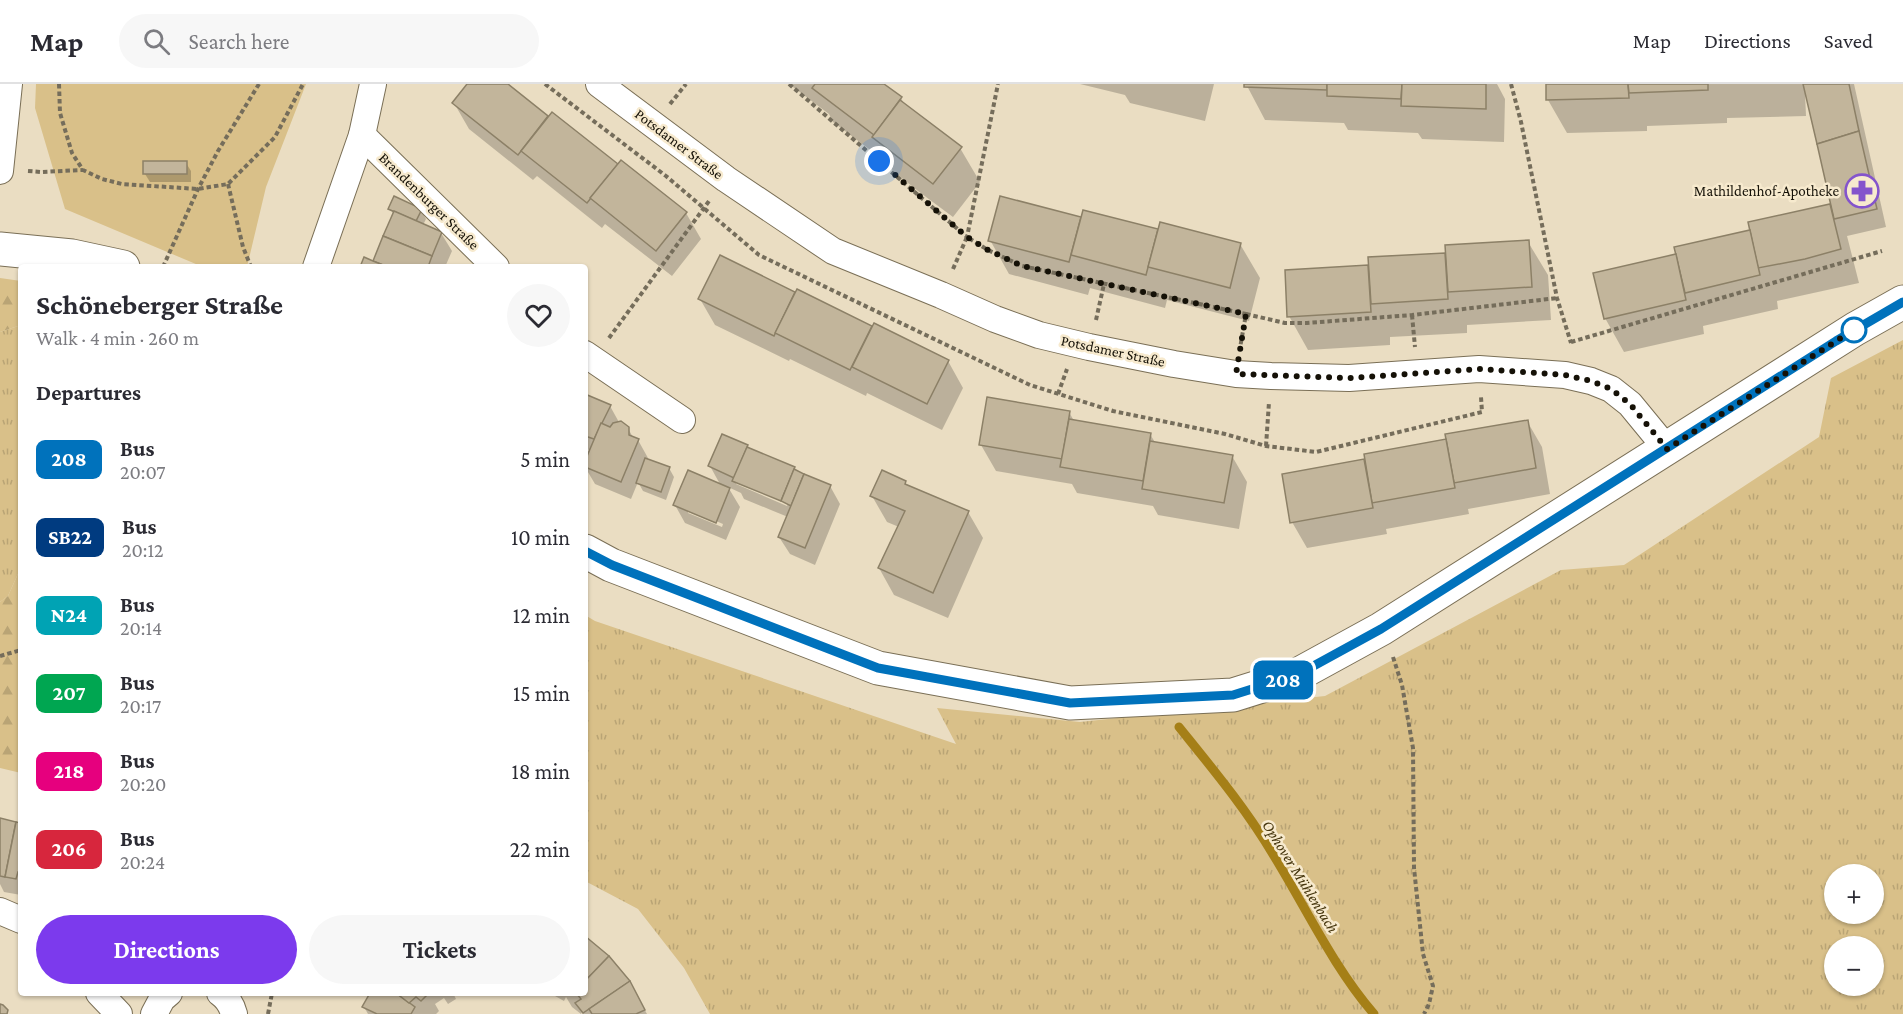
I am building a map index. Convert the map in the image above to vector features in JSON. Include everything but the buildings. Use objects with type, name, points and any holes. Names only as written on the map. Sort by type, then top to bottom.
[{"type":"street","points":[[0,170],[9,84]]},
{"type":"street","name":"Brandenburger Straße","points":[[317,264],[362,135],[373,84]]},
{"type":"street","name":"Potsdamer Straße","points":[[599,84],[726,179],[833,251],[1039,335],[1089,348],[1236,374],[1349,378],[1479,369],[1565,375],[1591,381],[1611,389],[1630,404],[1667,449]]},
{"type":"street","name":"Brandenburger Straße","points":[[362,135],[493,264]]},
{"type":"street","points":[[0,249],[72,256],[109,264]]},
{"type":"street","points":[[588,553],[612,565],[878,668],[1070,703],[1233,695],[1297,675],[1381,629],[1855,329],[1903,302]]},
{"type":"street","points":[[588,357],[682,420]]},
{"type":"street","points":[[0,911],[18,919]]},
{"type":"street","points":[[102,996],[119,1014]]},
{"type":"street","points":[[154,1014],[166,996]]},
{"type":"street","points":[[224,996],[234,1014]]},
{"type":"path","points":[[59,84],[60,113],[72,153],[83,170]]},
{"type":"path","points":[[164,264],[198,189],[259,84]]},
{"type":"path","points":[[0,170],[41,172],[83,170],[102,179],[122,184],[198,189],[228,184],[275,136],[303,84]]},
{"type":"path","points":[[675,98],[686,84]]},
{"type":"path","points":[[789,84],[967,237],[1022,266],[1285,323],[1412,315],[1557,298]]},
{"type":"path","points":[[941,294],[967,237],[998,84]]},
{"type":"path","points":[[1511,84],[1557,298],[1571,342],[1572,358],[1565,375]]},
{"type":"path","points":[[588,357],[618,329],[726,179]]},
{"type":"path","points":[[228,184],[243,247],[250,264]]},
{"type":"path","points":[[1571,342],[1882,251]]},
{"type":"path","points":[[1089,348],[1104,284]]},
{"type":"path","points":[[1236,374],[1246,314]]},
{"type":"path","points":[[1266,446],[1271,376]]},
{"type":"path","points":[[1381,629],[1402,685],[1413,748],[1414,868],[1423,954],[1433,986],[1424,1014]]},
{"type":"path","points":[[0,656],[18,651]]},
{"type":"path","points":[[268,1014],[271,996]]},
{"type":"green space","points":[[36,84],[306,84],[266,187],[248,264],[196,264],[65,209],[35,108]]},
{"type":"green space","points":[[0,278],[18,281],[18,326],[0,332]]},
{"type":"green space","points":[[18,326],[18,574],[8,596],[0,602],[0,332]]},
{"type":"green space","points":[[1903,340],[1903,1014],[710,1014],[684,968],[638,909],[588,883],[588,617],[956,744],[937,708],[1080,722],[1325,696],[1561,570],[1624,565],[1819,437],[1831,378]]},
{"type":"green space","points":[[18,574],[18,772],[0,768],[0,602],[8,596]]},
{"type":"waterway","name":"Ophover Mühlenbach","points":[[1179,727],[1252,822],[1333,958],[1374,1014]]},
{"type":"bus line","name":"208","points":[[588,553],[612,565],[878,668],[1070,703],[1233,695],[1297,675],[1381,629],[1855,329],[1903,302]]},
{"type":"place","name":"Mathildenhof-Apotheke","points":[[1862,191]]},
{"type":"route","points":[[879,161],[967,237],[1022,266],[1246,314],[1236,374],[1349,378],[1479,369],[1565,375],[1591,381],[1611,389],[1630,404],[1667,449],[1854,330]]}]
